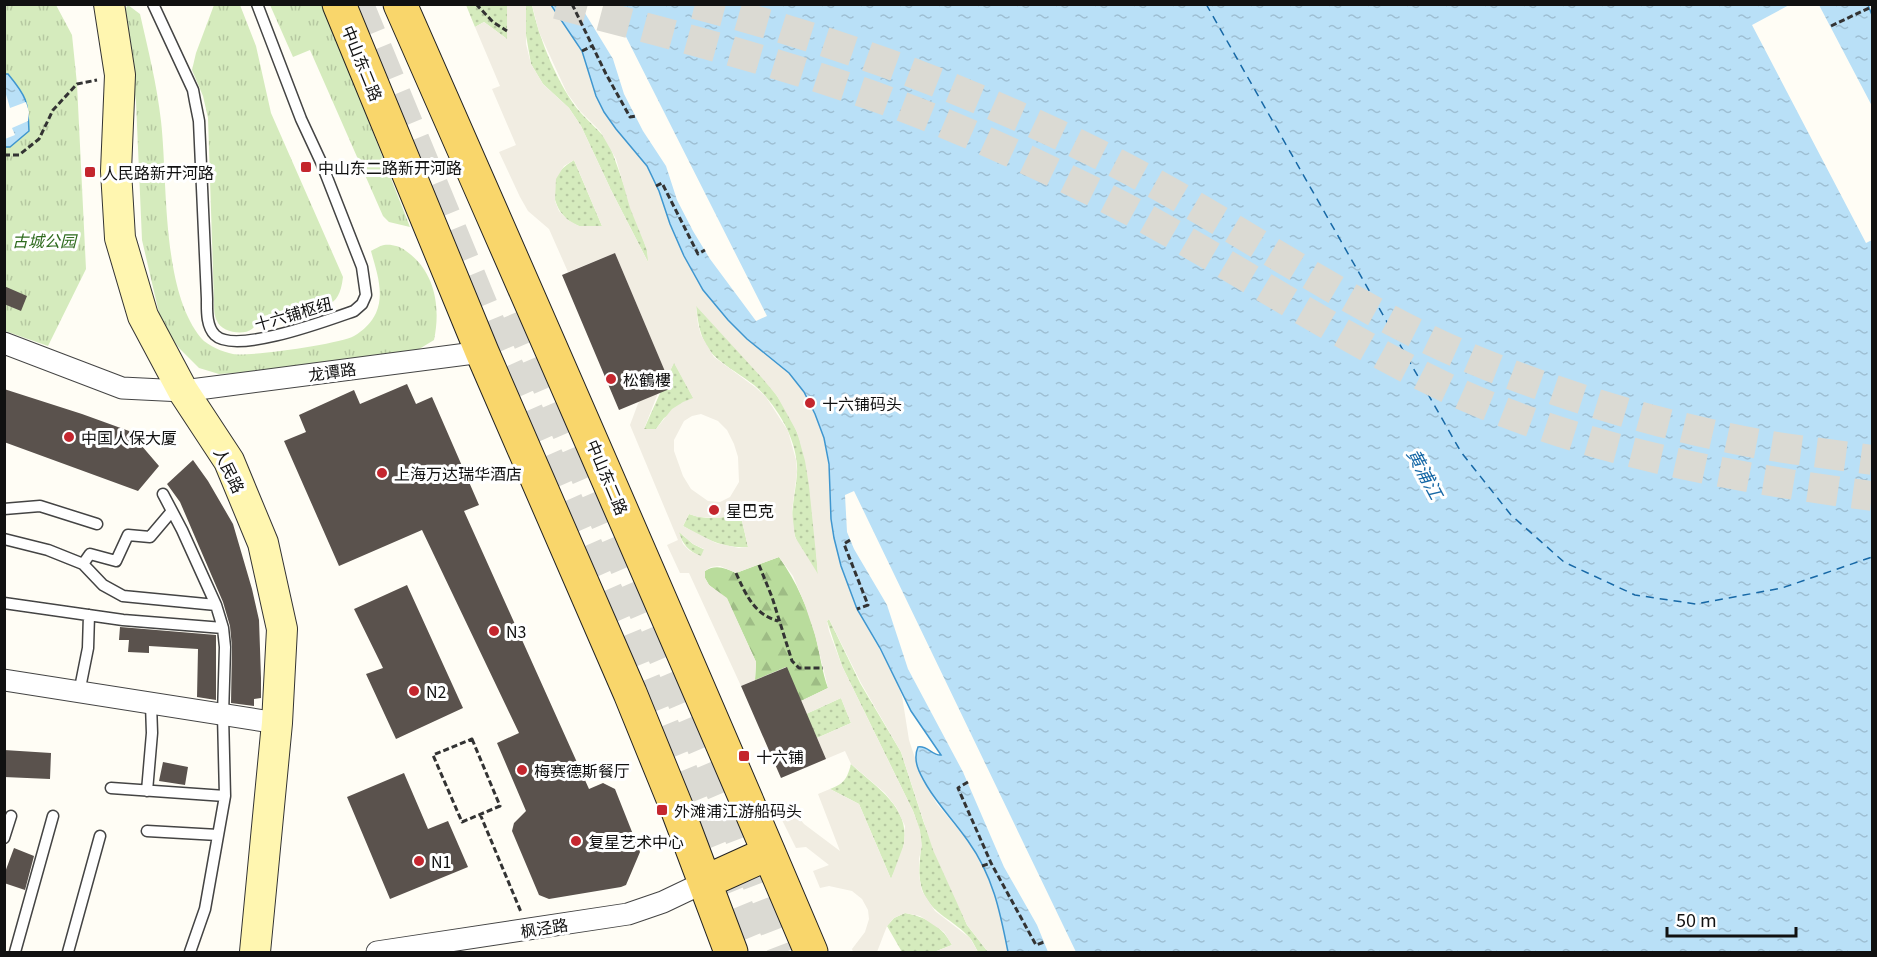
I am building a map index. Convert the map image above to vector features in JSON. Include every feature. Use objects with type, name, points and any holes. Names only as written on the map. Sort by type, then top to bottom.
[{"type":"main road","name":"中山东二路","points":[[339,4],[482,351],[630,693],[731,952]]},
{"type":"main road","name":"中山东二路","points":[[400,4],[601,459],[811,952]]},
{"type":"main road","points":[[705,882],[769,853]]},
{"type":"street","name":"人民路","points":[[109,4],[120,75],[116,171],[120,237],[143,316],[183,391],[229,461],[263,543],[282,629],[277,723],[255,952]]},
{"type":"street","name":"龙谭路","points":[[4,343],[122,388],[183,391],[482,351]]},
{"type":"street","points":[[4,680],[277,723]]},
{"type":"street","name":"枫泾路","points":[[377,952],[628,914],[663,902],[705,882]]},
{"type":"lane","name":"十六铺枢纽","points":[[153,4],[193,90],[199,121],[210,325],[214,334],[223,339],[238,342],[259,340],[354,311],[362,304],[366,295],[362,267],[257,4]]},
{"type":"lane","points":[[163,494],[216,604],[223,628],[225,647],[223,715],[225,796],[205,909],[190,952]]},
{"type":"lane","points":[[4,509],[40,506],[97,524]]},
{"type":"lane","points":[[83,564],[90,554],[116,561],[128,535],[150,537],[172,511]]},
{"type":"lane","points":[[4,539],[48,550],[83,564],[103,585],[123,596],[216,604]]},
{"type":"lane","points":[[4,603],[171,625],[223,628]]},
{"type":"lane","points":[[79,693],[88,648],[90,615]]},
{"type":"lane","points":[[147,791],[152,733],[151,704]]},
{"type":"lane","points":[[111,788],[225,796]]},
{"type":"lane","points":[[4,838],[11,816]]},
{"type":"lane","points":[[15,952],[53,816]]},
{"type":"lane","points":[[147,831],[218,835]]},
{"type":"lane","points":[[68,952],[100,836]]},
{"type":"path","points":[[476,4],[493,22],[507,31]]},
{"type":"path","points":[[572,4],[630,117],[636,116]]},
{"type":"path","points":[[1831,26],[1869,8]]},
{"type":"path","points":[[582,51],[592,46]]},
{"type":"path","points":[[4,155],[19,155],[39,139],[53,110],[77,84],[120,75]]},
{"type":"path","points":[[656,186],[662,183],[698,254],[705,250]]},
{"type":"path","points":[[850,540],[844,544],[868,605],[857,609]]},
{"type":"path","points":[[759,565],[772,597],[792,661],[799,668],[823,668]]},
{"type":"path","points":[[736,573],[756,609],[766,617],[779,621]]},
{"type":"path","points":[[472,739],[500,806],[480,814],[462,822],[433,755],[472,739]]},
{"type":"path","points":[[968,783],[958,788],[991,862],[1036,945],[1044,942]]},
{"type":"path","points":[[480,814],[528,929]]},
{"type":"path","points":[[982,867],[991,862]]},
{"type":"green space","name":"古城公园","points":[[5,5],[56,5],[72,35],[77,84],[86,269],[48,346],[5,331]]},
{"type":"green space","points":[[128,5],[140,14],[157,94],[169,234],[179,292],[188,317],[201,338],[220,350],[242,354],[314,346],[354,336],[372,320],[379,305],[380,290],[371,251],[380,246],[392,245],[406,251],[416,259],[429,279],[434,291],[437,315],[434,340],[411,354],[219,374],[199,368],[179,348],[167,331],[159,313],[142,240],[136,102],[130,57],[120,17]]},
{"type":"green space","points":[[214,5],[240,5],[256,46],[271,113],[343,277],[338,296],[334,301],[322,306],[288,309],[260,317],[253,328],[243,332],[233,332],[223,328],[219,325],[215,314],[208,118],[203,96],[192,70]]},
{"type":"green space","points":[[270,5],[323,5],[410,227],[389,222],[383,216],[310,50],[293,57]]},
{"type":"green space","points":[[466,5],[507,5],[507,39],[484,22],[475,27]]},
{"type":"green space","points":[[526,5],[532,5],[544,46],[564,90],[580,112],[609,143],[647,250],[649,264],[581,126],[569,108],[543,84],[531,64],[526,35]]},
{"type":"green space","points":[[574,160],[602,226],[588,228],[572,223],[562,214],[555,201],[555,180],[563,168]]},
{"type":"green space","points":[[696,305],[765,379],[777,395],[796,430],[810,483],[818,575],[799,546],[793,528],[792,512],[797,467],[795,450],[787,429],[773,406],[759,390],[721,361],[707,346],[698,323]]},
{"type":"green space","points":[[674,362],[694,399],[664,418],[656,429],[644,429]]},
{"type":"green space","points":[[740,512],[748,547],[722,544],[683,526],[689,514],[714,518]]},
{"type":"green space","points":[[678,531],[693,544],[705,550],[701,557],[686,547]]},
{"type":"green space","points":[[779,557],[810,616],[828,688],[801,701],[786,667],[755,680],[756,662],[727,599],[709,585],[705,578],[705,571],[713,568],[724,568],[736,573]]},
{"type":"green space","points":[[829,619],[860,683],[901,752],[924,823],[967,925],[988,952],[978,952],[969,937],[932,906],[923,892],[919,875],[921,837],[916,819],[842,666],[827,621]]},
{"type":"green space","points":[[841,698],[851,723],[817,738],[806,714]]},
{"type":"green space","points":[[851,764],[888,798],[901,818],[904,843],[891,879],[859,804],[830,789],[844,780]]},
{"type":"green space","points":[[905,913],[933,923],[952,945],[934,952],[902,952],[887,926],[894,918]]},
{"type":"shaded area","points":[[507,5],[526,5],[526,44],[531,64],[543,84],[569,108],[581,126],[648,262],[647,250],[630,208],[616,159],[600,131],[580,111],[567,93],[539,32],[532,5],[551,5],[582,51],[616,129],[647,166],[684,256],[703,290],[728,320],[747,339],[789,373],[804,392],[824,439],[831,482],[831,519],[841,566],[857,609],[894,675],[902,696],[909,740],[921,776],[937,804],[970,843],[993,888],[1008,952],[988,952],[967,925],[933,850],[901,752],[861,683],[829,619],[827,621],[829,631],[842,666],[913,811],[920,830],[922,846],[919,875],[922,891],[935,911],[970,938],[978,952],[934,952],[952,945],[944,932],[920,916],[905,913],[894,918],[887,926],[877,952],[853,952],[852,949],[865,932],[869,919],[868,910],[862,899],[852,891],[829,886],[820,888],[813,871],[829,865],[806,847],[796,848],[774,804],[785,801],[804,824],[840,851],[818,794],[830,789],[859,804],[891,879],[904,844],[905,826],[896,807],[885,793],[851,764],[845,751],[826,759],[817,738],[851,723],[841,698],[806,714],[801,701],[828,688],[805,605],[793,576],[779,557],[736,573],[720,566],[711,567],[705,571],[705,578],[709,585],[727,598],[756,662],[755,680],[741,686],[689,573],[680,573],[667,545],[678,540],[630,425],[639,401],[658,393],[644,429],[656,429],[672,409],[693,398],[674,363],[667,377],[615,253],[568,272],[549,229],[528,211],[520,197],[499,152],[516,145],[492,89],[500,86],[475,27],[484,22],[507,39]],"holes":[[[574,160],[602,226],[579,226],[559,211],[555,201],[556,179],[564,166]],[[696,306],[777,396],[797,432],[809,486],[818,574],[795,537],[792,511],[797,472],[788,431],[766,397],[714,357],[701,335]],[[701,414],[718,421],[727,430],[734,444],[738,457],[739,482],[730,497],[720,502],[708,501],[691,489],[683,476],[674,451],[674,440],[684,421]],[[740,512],[748,547],[739,548],[716,543],[683,526],[689,514],[698,517],[720,518]],[[679,532],[693,544],[704,549],[701,556],[690,551],[683,544]]]},
{"type":"water","name":"黄浦江","points":[[551,5],[1868,5],[1872,15],[1872,952],[1008,952],[998,908],[984,867],[968,841],[932,793],[918,767],[916,752],[918,747],[941,755],[911,711],[880,648],[857,609],[841,566],[831,519],[829,464],[824,438],[815,414],[804,392],[789,373],[747,339],[703,290],[684,256],[647,166],[604,112],[596,96],[582,51]]},
{"type":"water","points":[[4,74],[8,74],[19,88],[28,113],[29,131],[10,147],[5,147]]},
{"type":"pier","points":[[1791,4],[1819,5],[1872,106],[1872,240],[1866,243],[1752,25]]},
{"type":"pier","points":[[580,5],[610,5],[767,316],[756,321],[710,259],[693,231],[677,200],[666,166],[643,131],[624,94],[613,59]]},
{"type":"pier","points":[[5,91],[10,108],[26,102],[29,112],[28,121],[12,128],[15,135],[5,139]]},
{"type":"pier","points":[[854,491],[1076,952],[1048,952],[1037,925],[1004,867],[963,772],[908,669],[887,605],[854,549],[847,532],[845,495]]},
{"type":"building","points":[[615,253],[672,388],[619,410],[562,275]]},
{"type":"building","points":[[4,286],[27,296],[21,311],[4,304]]},
{"type":"building","points":[[407,384],[416,404],[432,397],[479,505],[464,511],[589,789],[603,783],[615,789],[640,852],[626,885],[549,899],[539,895],[512,831],[514,823],[526,811],[497,743],[519,733],[422,530],[339,566],[284,441],[306,432],[299,415],[354,390],[360,404]]},
{"type":"building","name":"中国人保大厦","points":[[4,389],[129,431],[159,466],[138,491],[4,442]]},
{"type":"building","points":[[193,460],[233,524],[252,589],[259,620],[261,678],[261,698],[254,699],[254,706],[231,703],[232,647],[230,626],[223,602],[180,502],[167,484]]},
{"type":"building","points":[[407,585],[463,708],[396,739],[366,674],[383,668],[354,609]]},
{"type":"building","points":[[120,627],[216,635],[216,700],[197,697],[198,649],[149,646],[149,653],[128,652],[129,640],[119,640]]},
{"type":"building","points":[[787,667],[826,759],[781,778],[741,686]]},
{"type":"building","points":[[4,750],[51,753],[50,779],[4,777]]},
{"type":"building","points":[[163,762],[188,767],[185,785],[159,781]]},
{"type":"building","points":[[404,773],[428,829],[448,821],[468,867],[390,899],[347,797]]},
{"type":"building","points":[[14,848],[34,856],[25,890],[4,883],[4,875]]},
{"type":"ferry route","points":[[1206,4],[1461,452],[1511,515],[1564,562],[1635,595],[1696,604],[1782,588],[1872,557]]},
{"type":"tunnel","points":[[357,4],[497,344],[625,634],[755,952]]},
{"type":"tunnel","points":[[557,4],[809,74],[906,108],[967,133],[1132,211],[1355,340],[1447,388],[1498,410],[1549,428],[1655,458],[1764,480],[1872,496]]},
{"type":"tunnel","points":[[695,4],[860,54],[1021,117],[1073,141],[1170,192],[1395,322],[1489,366],[1556,391],[1660,422],[1765,445],[1872,460]]},
{"type":"tunnel","points":[[517,312],[734,818],[785,952]]},
{"type":"place","name":"中山东二路新开河路","points":[[306,167]]},
{"type":"place","name":"人民路新开河路","points":[[90,172]]},
{"type":"place","name":"松鶴樓","points":[[611,379]]},
{"type":"place","name":"十六铺码头","points":[[810,403]]},
{"type":"place","name":"中国人保大厦","points":[[69,437]]},
{"type":"place","name":"上海万达瑞华酒店","points":[[382,473]]},
{"type":"place","name":"星巴克","points":[[714,510]]},
{"type":"place","name":"N3","points":[[494,631]]},
{"type":"place","name":"N2","points":[[414,691]]},
{"type":"place","name":"十六铺","points":[[744,756]]},
{"type":"place","name":"梅赛德斯餐厅","points":[[522,770]]},
{"type":"place","name":"外滩浦江游船码头","points":[[662,810]]},
{"type":"place","name":"复星艺术中心","points":[[576,841]]},
{"type":"place","name":"N1","points":[[419,861]]}]
